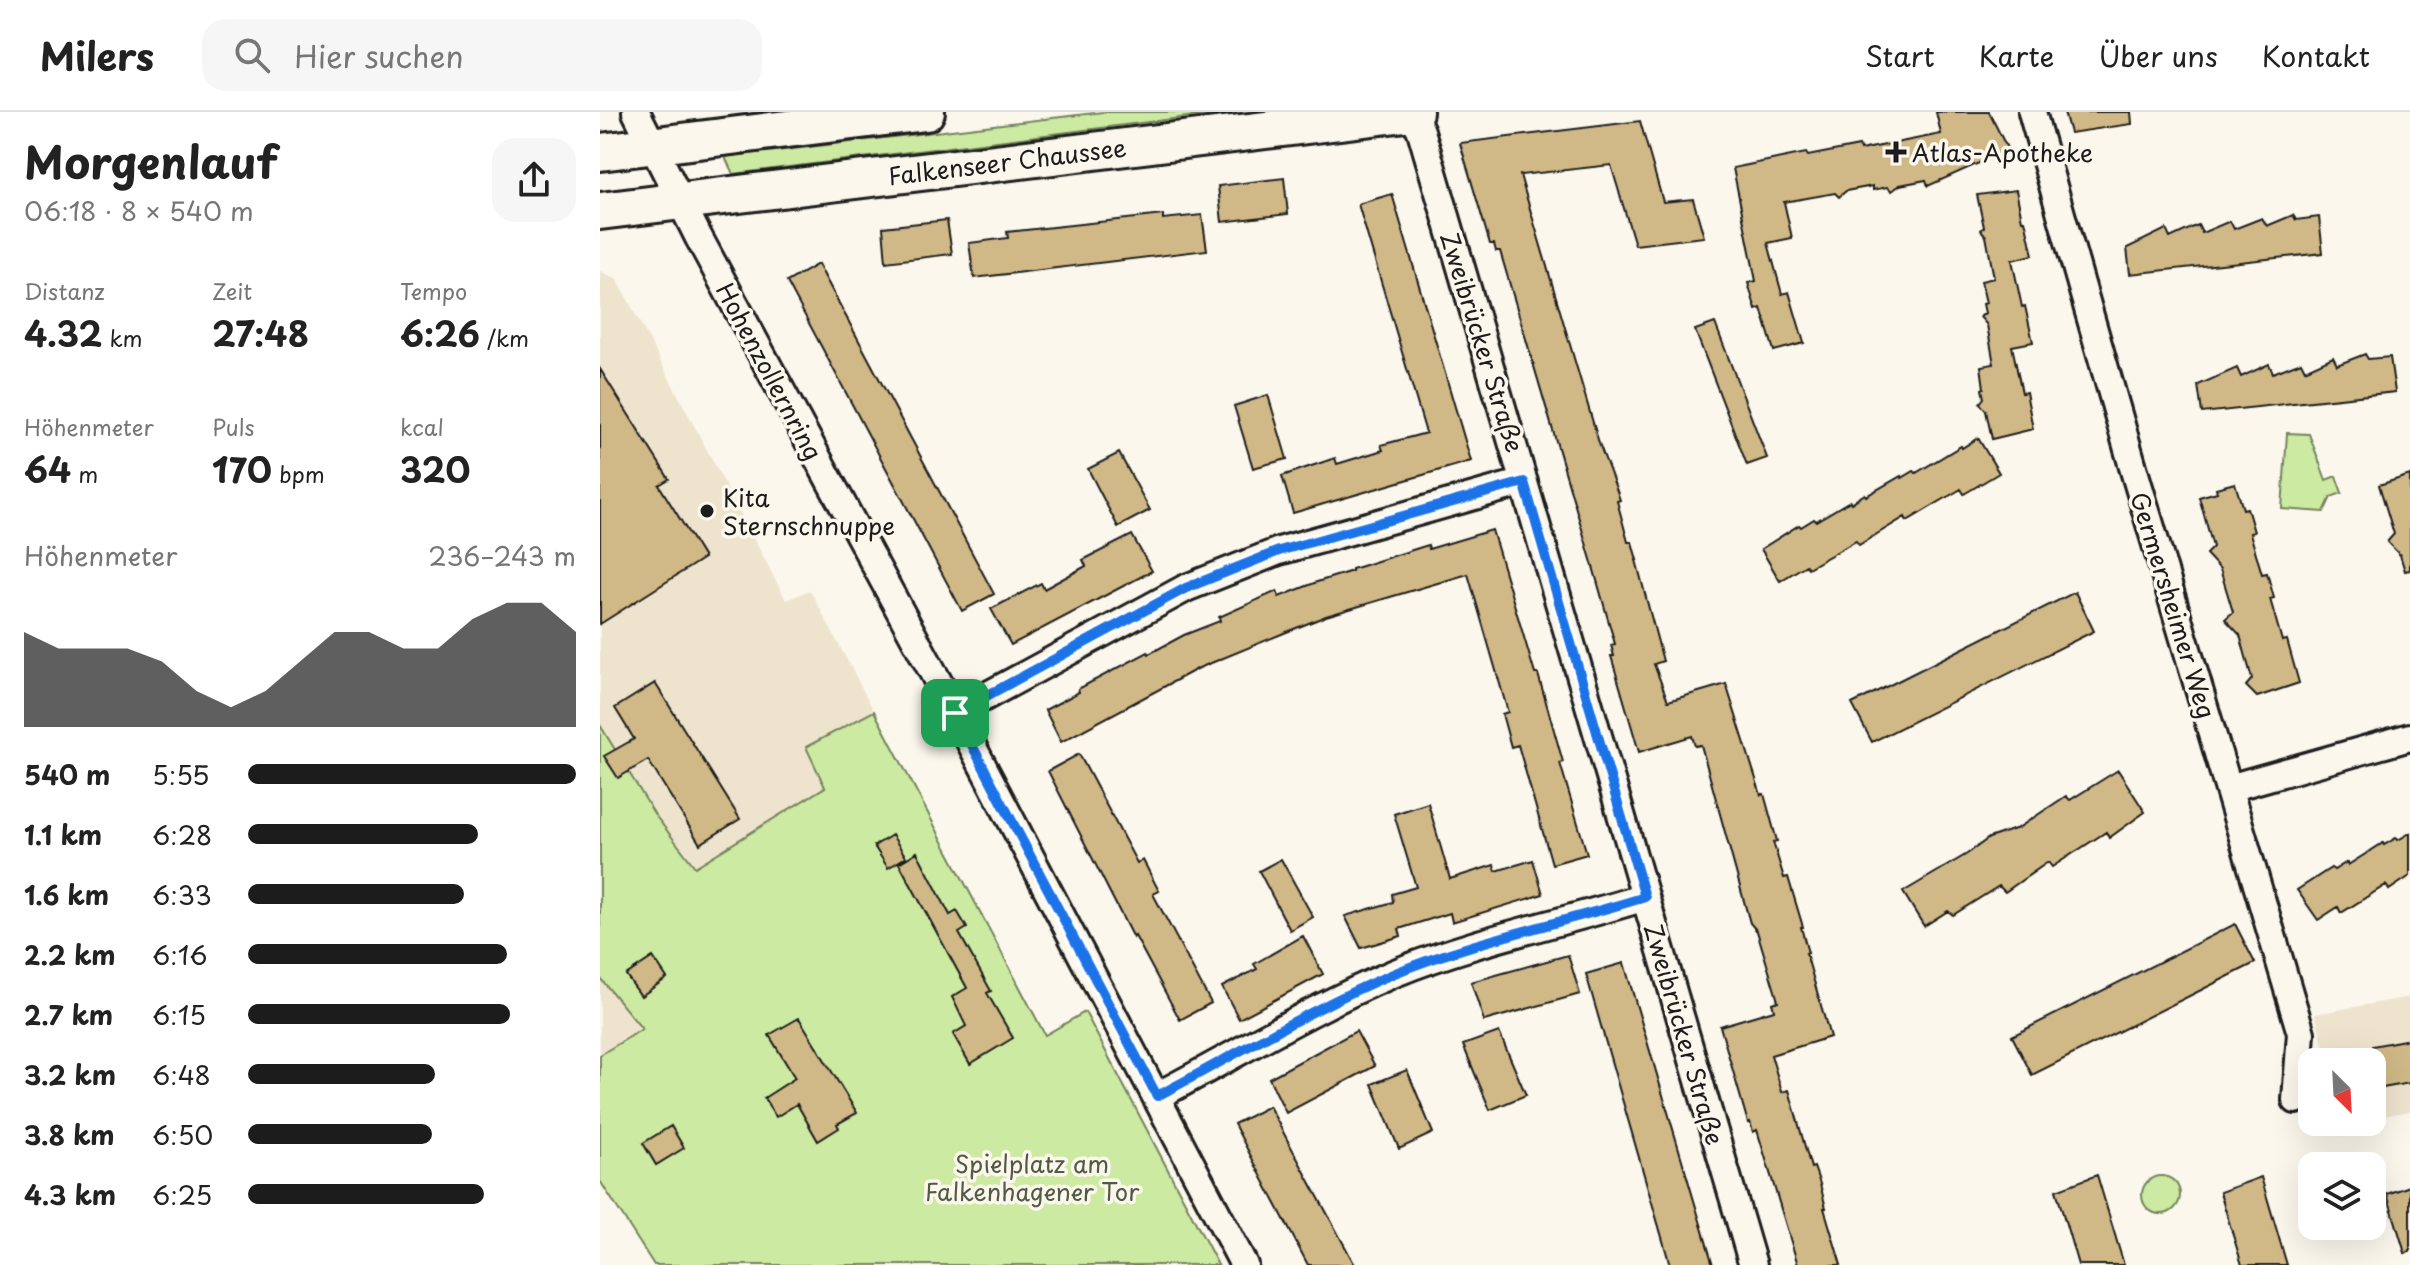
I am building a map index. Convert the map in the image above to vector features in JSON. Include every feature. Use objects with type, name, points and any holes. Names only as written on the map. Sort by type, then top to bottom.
[{"type":"main road","points":[[600,152],[926,112]]},
{"type":"main road","name":"Falkenseer Chaussee","points":[[600,211],[1413,112]]},
{"type":"street","name":"Hohenzollernring","points":[[636,112],[1244,1265]]},
{"type":"street","name":"Zweibrücker Straße","points":[[1413,112],[1753,1265]]},
{"type":"street","name":"Germersheimer Weg","points":[[2032,112],[2136,478],[2301,1033],[2296,1100]]},
{"type":"street","points":[[955,713],[1186,588],[1279,551],[1524,482]]},
{"type":"street","points":[[2229,788],[2410,737]]},
{"type":"street","points":[[1157,1096],[1358,989],[1398,972],[1441,956],[1645,897]]},
{"type":"shaded area","points":[[600,271],[617,279],[786,600],[810,590],[874,711],[806,747],[826,787],[695,868],[655,815],[600,725]]},
{"type":"shaded area","points":[[600,978],[642,1029],[600,1055]]},
{"type":"shaded area","points":[[2410,997],[2410,1111],[2386,1115],[2386,1048],[2324,1048],[2315,1014]]},
{"type":"green space","points":[[1103,112],[1228,112],[733,174],[725,157]]},
{"type":"green space","points":[[2287,433],[2309,434],[2326,480],[2336,476],[2342,493],[2331,497],[2324,512],[2282,509]]},
{"type":"green space","name":"Spielplatz am Falkenhagener Tor","points":[[874,711],[1045,1035],[1085,1012],[1218,1265],[654,1265],[600,1181],[600,1055],[642,1029],[600,978],[600,725],[655,815],[695,867],[825,787],[806,747]]},
{"type":"green space","points":[[2161,1176],[2175,1181],[2180,1195],[2175,1209],[2161,1214],[2147,1209],[2142,1195],[2147,1181]]},
{"type":"building","points":[[1936,112],[1989,112],[2008,150],[1928,186],[1926,180],[1900,185],[1892,191],[1887,187],[1873,190],[1873,186],[1846,191],[1839,197],[1835,193],[1784,202],[1792,238],[1768,243],[1782,294],[1789,292],[1804,343],[1774,351],[1761,308],[1756,310],[1748,283],[1756,281],[1733,168],[1806,153],[1808,156],[1859,146],[1860,150],[1941,134]]},
{"type":"building","points":[[2064,112],[2131,112],[2132,124],[2070,133]]},
{"type":"building","points":[[1640,121],[1663,202],[1693,199],[1704,237],[1635,245],[1611,165],[1520,175],[1599,443],[1620,500],[1617,501],[1628,542],[1632,542],[1663,661],[1654,664],[1668,701],[1726,684],[1761,795],[1764,794],[1777,841],[1773,842],[1784,878],[1788,877],[1803,927],[1806,953],[1830,1037],[1771,1055],[1782,1092],[1789,1090],[1811,1168],[1814,1167],[1820,1184],[1841,1265],[1798,1265],[1757,1130],[1753,1132],[1748,1123],[1720,1026],[1774,1010],[1772,1003],[1778,1001],[1757,931],[1750,923],[1701,745],[1695,746],[1692,736],[1639,752],[1611,656],[1614,656],[1611,645],[1615,644],[1592,563],[1500,251],[1490,244],[1460,143]]},
{"type":"building","points":[[1284,178],[1288,214],[1222,222],[1218,186]]},
{"type":"building","points":[[2016,190],[2033,255],[2012,260],[2033,342],[2012,346],[2033,429],[1992,439],[1986,411],[1980,403],[1984,398],[1981,366],[1994,364],[1987,325],[1980,317],[1985,313],[1983,304],[1986,303],[1981,281],[1994,278],[1986,236],[1981,230],[1984,227],[1977,195]]},
{"type":"building","points":[[1392,194],[1471,461],[1293,513],[1282,476],[1335,458],[1337,464],[1383,450],[1381,445],[1426,433],[1358,204]]},
{"type":"building","points":[[1163,215],[1163,219],[1202,215],[1207,250],[974,278],[969,243],[1008,238],[1007,232]]},
{"type":"building","points":[[2293,215],[2296,220],[2319,217],[2323,253],[2130,274],[2127,248],[2166,229],[2170,238],[2198,225],[2202,233],[2230,221],[2234,229],[2262,218],[2267,226]]},
{"type":"building","points":[[947,220],[952,254],[886,262],[883,227]]},
{"type":"building","points":[[818,264],[994,594],[962,611],[787,282]]},
{"type":"building","points":[[1715,323],[1767,458],[1747,465],[1695,330]]},
{"type":"building","points":[[2365,354],[2368,359],[2390,357],[2395,392],[2202,413],[2198,385],[2237,368],[2241,377],[2269,364],[2273,373],[2301,362],[2305,370],[2333,357],[2337,365]]},
{"type":"building","points":[[600,369],[669,479],[659,485],[704,558],[600,624]]},
{"type":"building","points":[[1268,395],[1287,459],[1253,468],[1234,406]]},
{"type":"building","points":[[1978,438],[1999,473],[1964,494],[1961,489],[1907,521],[1905,517],[1859,545],[1856,541],[1780,581],[1761,549],[1799,525],[1801,527],[1814,519],[1816,521],[1901,476],[1916,473]]},
{"type":"building","points":[[1119,453],[1150,510],[1118,527],[1088,469]]},
{"type":"building","points":[[2410,475],[2410,570],[2405,571],[2400,555],[2387,542],[2394,534],[2379,485]]},
{"type":"building","points":[[2235,483],[2243,509],[2247,508],[2254,532],[2250,533],[2262,574],[2267,573],[2274,598],[2270,599],[2282,641],[2287,640],[2299,683],[2257,697],[2246,686],[2252,679],[2240,635],[2225,619],[2233,612],[2220,569],[2206,554],[2213,547],[2199,497]]},
{"type":"building","points":[[1492,530],[1535,674],[1538,674],[1587,854],[1552,864],[1518,745],[1511,747],[1502,714],[1508,712],[1468,574],[1326,616],[1199,668],[1061,742],[1045,710],[1148,652],[1220,621],[1219,617],[1277,591],[1279,597],[1428,545],[1429,549]]},
{"type":"building","points":[[1132,535],[1152,571],[1011,645],[991,609],[1041,583],[1044,589],[1086,566],[1083,560]]},
{"type":"building","points":[[2075,592],[2094,631],[1872,742],[1852,704]]},
{"type":"building","points":[[655,683],[740,819],[700,844],[648,760],[618,778],[604,756],[634,739],[615,708]]},
{"type":"building","points":[[1079,754],[1137,863],[1143,860],[1159,891],[1153,894],[1211,1003],[1180,1020],[1135,936],[1133,938],[1048,771]]},
{"type":"building","points":[[2118,770],[2145,812],[2109,838],[2106,832],[2052,867],[2048,862],[2005,892],[1999,886],[1953,915],[1948,911],[1924,926],[1903,892],[1989,838],[2018,828],[2066,796],[2070,800]]},
{"type":"building","points":[[1428,803],[1450,879],[1494,865],[1496,871],[1533,860],[1543,894],[1452,922],[1450,913],[1399,929],[1401,936],[1361,948],[1345,916],[1393,902],[1392,894],[1416,887],[1394,814]]},
{"type":"building","points":[[2410,833],[2410,876],[2389,890],[2386,885],[2341,913],[2338,907],[2318,920],[2297,890],[2331,868],[2334,870],[2347,862],[2348,865],[2383,843]]},
{"type":"building","points":[[892,835],[906,857],[888,868],[874,846]]},
{"type":"building","points":[[917,852],[950,915],[957,911],[967,928],[959,933],[991,991],[987,993],[1013,1038],[970,1064],[953,1034],[966,1026],[952,997],[967,988],[899,863]]},
{"type":"building","points":[[1281,859],[1313,917],[1290,930],[1259,871]]},
{"type":"building","points":[[2235,924],[2255,963],[2032,1075],[2012,1036]]},
{"type":"building","points":[[1303,936],[1323,974],[1239,1019],[1222,987],[1257,969],[1254,964]]},
{"type":"building","points":[[1568,955],[1580,994],[1484,1021],[1471,982]]},
{"type":"building","points":[[653,957],[667,978],[641,996],[626,975]]},
{"type":"building","points":[[1624,963],[1713,1265],[1670,1265],[1586,974]]},
{"type":"building","points":[[799,1018],[857,1113],[837,1124],[839,1128],[818,1141],[797,1104],[776,1117],[764,1098],[795,1078],[769,1035]]},
{"type":"building","points":[[1356,1031],[1375,1066],[1286,1113],[1269,1078]]},
{"type":"building","points":[[1499,1032],[1526,1095],[1490,1110],[1463,1045]]},
{"type":"building","points":[[2410,1039],[2410,1083],[2386,1087],[2386,1048],[2372,1046]]},
{"type":"building","points":[[1407,1070],[1433,1133],[1399,1149],[1372,1084]]},
{"type":"building","points":[[1269,1106],[1355,1265],[1308,1265],[1234,1124]]},
{"type":"building","points":[[671,1126],[684,1148],[656,1165],[643,1143]]},
{"type":"building","points":[[2097,1175],[2124,1265],[2078,1265],[2056,1190]]},
{"type":"building","points":[[2261,1177],[2287,1265],[2242,1265],[2220,1192]]},
{"type":"building","points":[[2410,1186],[2410,1252],[2405,1253],[2387,1194]]},
{"type":"place","name":"Atlas-Apotheke","points":[[1896,152]]},
{"type":"place","name":"Kita Sternschnuppe","points":[[707,511]]},
{"type":"route","points":[[1524,482],[1645,897],[1441,956],[1398,972],[1358,989],[1157,1096],[955,713],[1186,588],[1279,551],[1524,482]]}]
